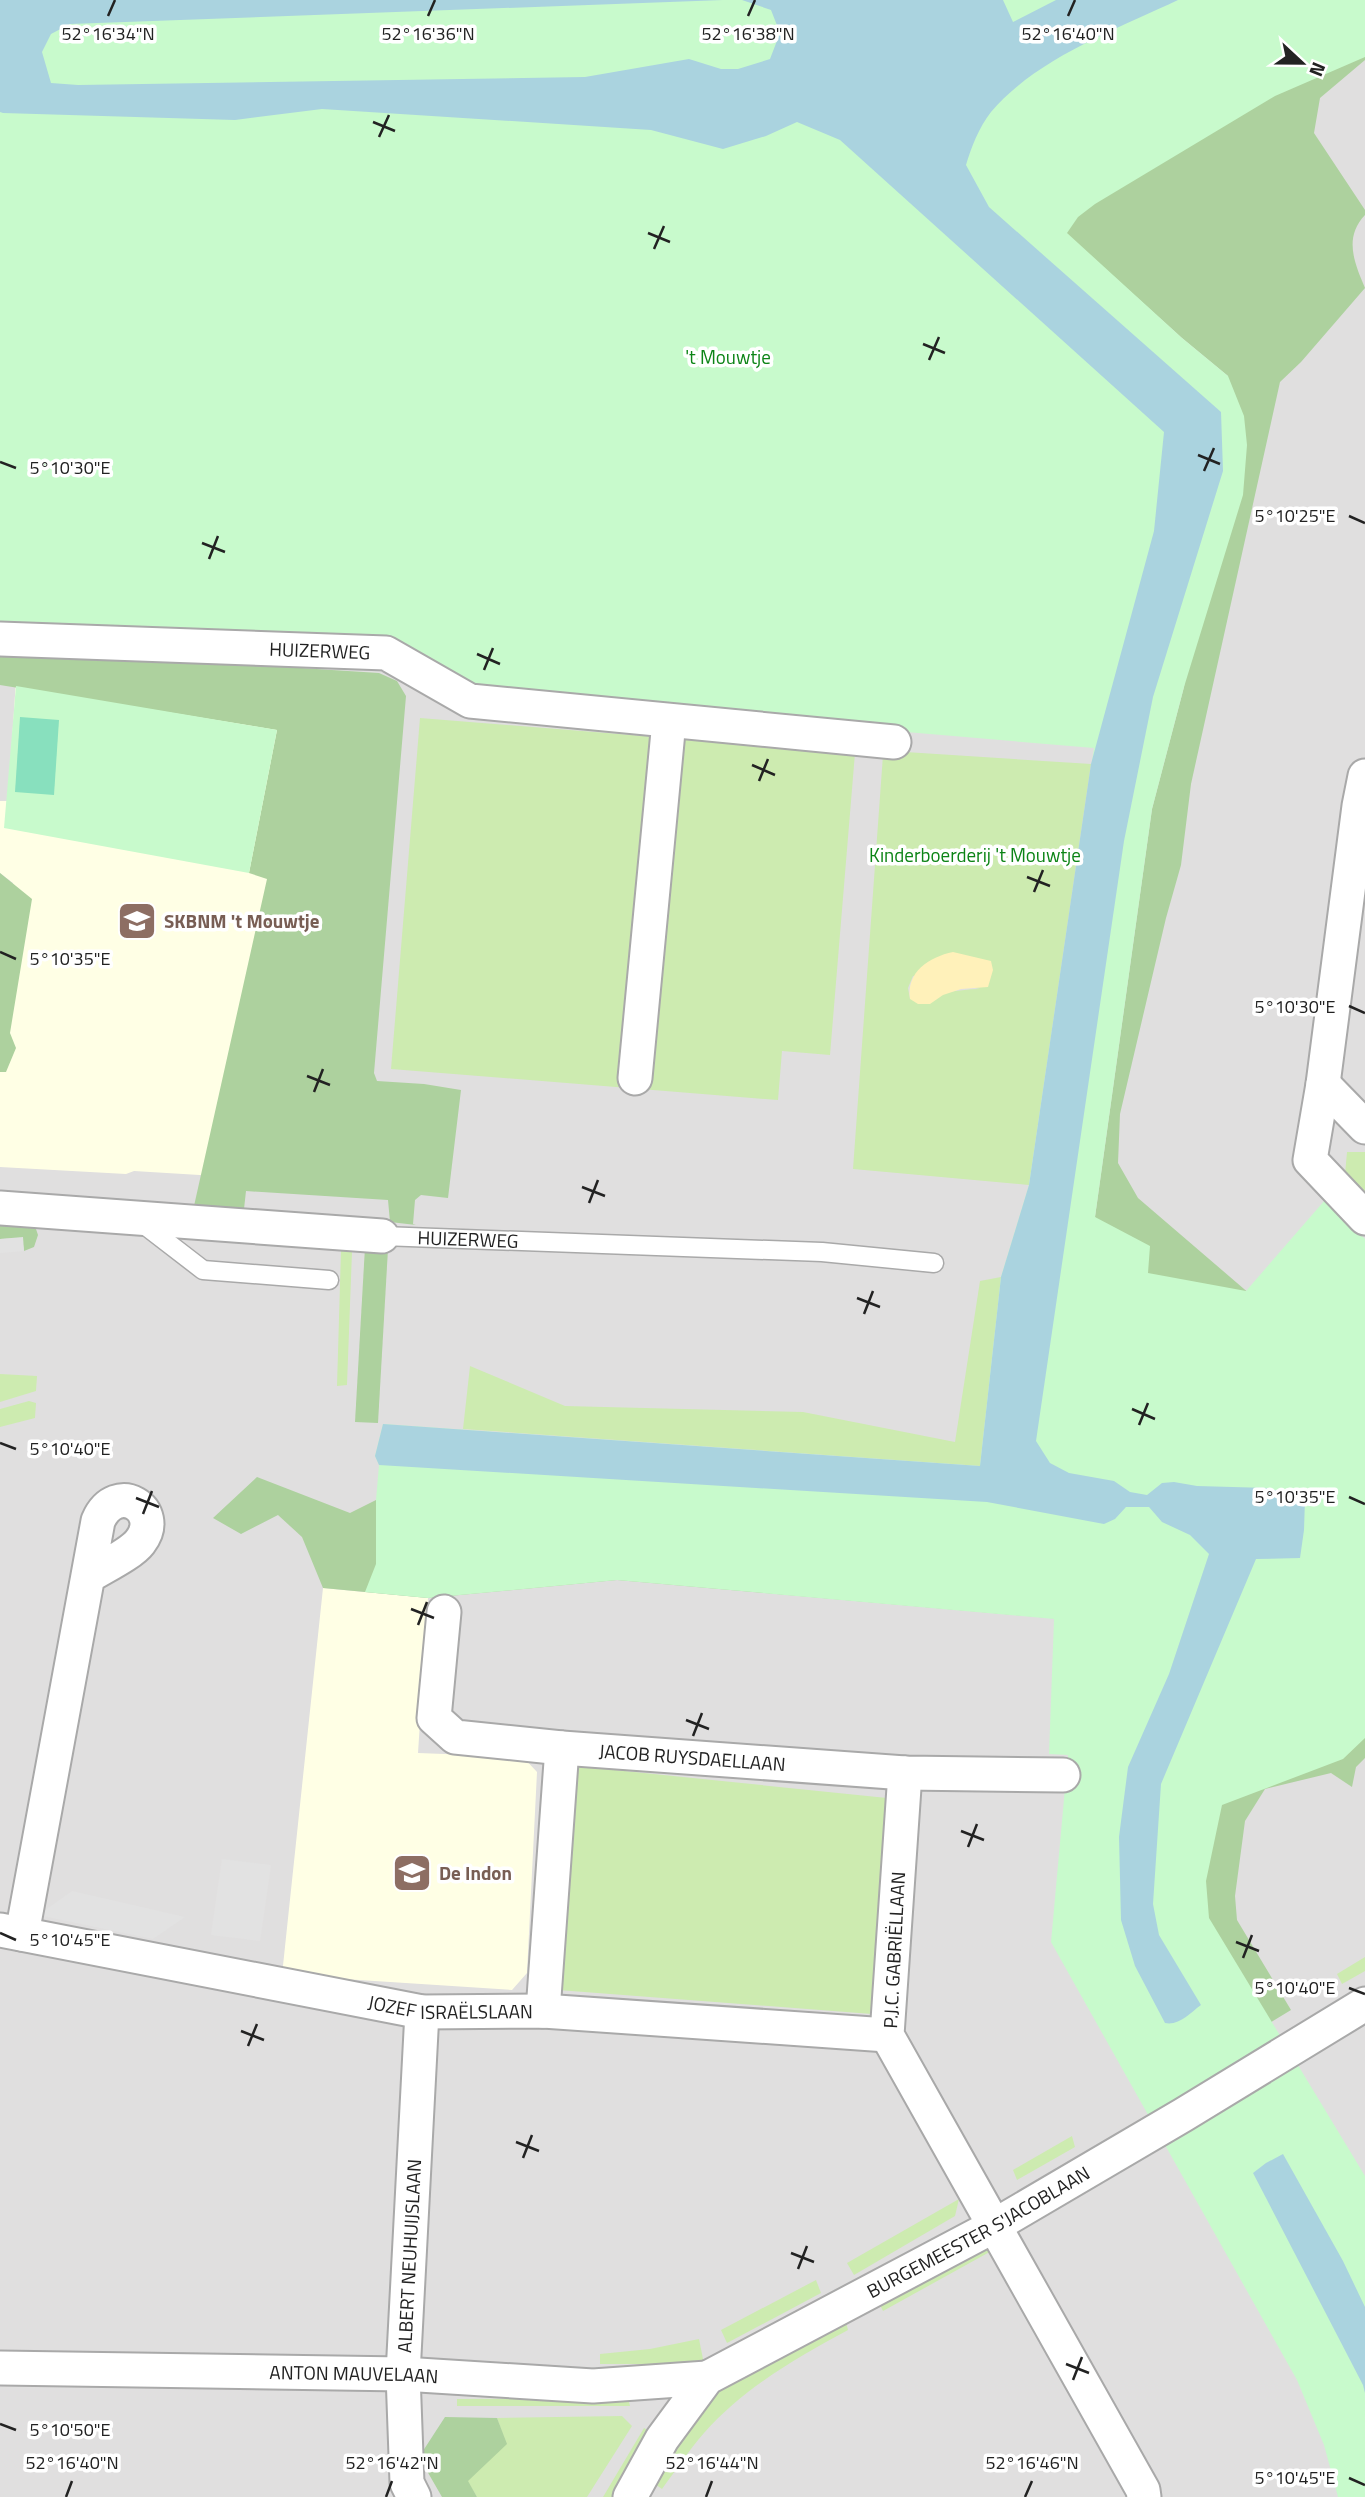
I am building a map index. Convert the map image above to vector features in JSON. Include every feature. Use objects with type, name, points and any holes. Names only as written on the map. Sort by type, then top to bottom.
[{"type":"street","name":"HUIZERWEG","points":[[0,639],[386,653],[470,701],[894,742]]},
{"type":"street","points":[[635,1078],[669,721]]},
{"type":"street","points":[[1365,776],[1310,1160],[1365,1218]]},
{"type":"street","points":[[1323,1084],[1365,1127]]},
{"type":"street","name":"HUIZERWEG","points":[[0,1208],[382,1236]]},
{"type":"street","name":"JOZEF ISRAËLSLAAN","points":[[89,1576],[11,1932],[422,2012],[543,2011],[887,2035]]},
{"type":"street","name":"JACOB RUYSDAELLAAN","points":[[444,1612],[434,1718],[455,1737],[562,1748],[905,1773],[1063,1775]]},
{"type":"street","points":[[543,2011],[562,1748]]},
{"type":"street","name":"P.J.C. GABRIËLLAAN","points":[[905,1773],[887,2035],[1143,2490],[1144,2497]]},
{"type":"street","name":"BURGEMEESTER S'JACOBLAAN","points":[[630,2497],[662,2439],[706,2378],[994,2225],[1183,2116],[1365,2004]]},
{"type":"street","name":"ALBERT NEUHUIJSLAAN","points":[[414,2497],[407,2483],[403,2374],[422,2012]]},
{"type":"street","name":"ANTON MAUVELAAN","points":[[0,2368],[403,2374],[593,2386],[706,2378]]},
{"type":"lane","points":[[137,1219],[203,1270],[329,1280]]},
{"type":"lane","name":"HUIZERWEG","points":[[382,1236],[822,1252],[934,1263]]},
{"type":"shaded area","points":[[0,0],[1365,0],[1365,2497],[0,2497]]},
{"type":"shaded area","name":"SKBNM 't Mouwtje","points":[[16,680],[310,710],[216,1176],[0,1167],[0,959],[13,883],[0,873],[0,801],[8,801]]},
{"type":"shaded area","points":[[23,1237],[24,1251],[0,1253],[0,1239]]},
{"type":"shaded area","name":"De Indon","points":[[323,1588],[428,1598],[418,1753],[523,1757],[537,1772],[527,1973],[512,1990],[282,1975]]},
{"type":"shaded area","points":[[222,1859],[271,1865],[260,1941],[211,1935]]},
{"type":"shaded area","points":[[72,1891],[185,1917],[153,1939],[38,1915]]},
{"type":"green space","name":"'t Mouwtje","points":[[0,0],[1365,0],[1365,57],[1275,96],[1095,204],[1078,217],[1067,233],[1182,338],[1228,376],[1244,416],[1247,445],[1243,495],[1184,687],[1152,809],[1095,1217],[1150,1246],[1148,1273],[1246,1291],[1325,1200],[1365,1239],[1365,1738],[1343,1759],[1222,1805],[1206,1881],[1209,1918],[1365,2176],[1365,2497],[1338,2497],[1324,2445],[1297,2380],[1051,1942],[1068,1755],[1049,1754],[1054,1619],[617,1580],[428,1598],[365,1592],[376,1564],[379,1465],[375,1456],[383,1424],[980,1466],[1001,1277],[1029,1185],[1094,748],[517,699],[481,690],[419,661],[0,632]]},
{"type":"green space","points":[[1365,0],[1365,60],[1320,98],[1314,133],[1365,210],[1365,215],[1354,233],[1353,251],[1365,288],[1301,362],[1280,382],[1191,784],[1181,865],[1120,1114],[1118,1163],[1138,1198],[1272,1313],[1193,1440],[1095,1217],[1152,809],[1184,687],[1228,376],[1049,218]]},
{"type":"green space","points":[[0,649],[379,673],[397,681],[406,696],[374,1073],[377,1081],[461,1090],[448,1198],[421,1195],[415,1200],[413,1224],[416,1225],[390,1222],[388,1200],[246,1191],[244,1209],[194,1206],[267,879],[249,873],[277,730],[0,685]]},
{"type":"green space","points":[[16,686],[277,730],[249,873],[4,828]]},
{"type":"green space","points":[[20,717],[59,720],[54,795],[15,792]]},
{"type":"green space","points":[[420,718],[855,753],[830,1055],[782,1051],[778,1100],[391,1069]]},
{"type":"green space","name":"Kinderboerderij 't Mouwtje","points":[[890,751],[1091,764],[1029,1185],[853,1169],[883,755]],"holes":[[[913,976],[980,989],[910,999],[908,988]]]},
{"type":"green space","points":[[0,873],[32,899],[10,1033],[16,1048],[6,1072],[0,1072]]},
{"type":"green space","points":[[1347,1152],[1365,1152],[1365,1196],[1345,1174]]},
{"type":"green space","points":[[0,1218],[35,1226],[38,1235],[34,1247],[24,1251],[22,1238],[0,1239]]},
{"type":"green space","points":[[365,1247],[388,1249],[378,1423],[355,1422]]},
{"type":"green space","points":[[341,1250],[352,1252],[347,1385],[337,1386]]},
{"type":"green space","points":[[1001,1277],[980,1466],[463,1429],[470,1366],[565,1406],[803,1412],[955,1442],[980,1281]]},
{"type":"green space","points":[[0,1374],[37,1376],[36,1391],[0,1402]]},
{"type":"green space","points":[[29,1401],[36,1403],[35,1418],[0,1427],[0,1409]]},
{"type":"green space","points":[[257,1477],[350,1513],[376,1500],[1118,1624],[617,1580],[428,1598],[323,1588],[302,1537],[278,1515],[241,1534],[213,1518]]},
{"type":"green space","points":[[1365,1643],[1365,1758],[1356,1767],[1352,1787],[1331,1773],[1265,1789],[1245,1821],[1235,1896],[1237,1920],[1291,2010],[1255,2032],[1187,1928],[1206,1802]]},
{"type":"green space","points":[[576,1766],[887,1798],[872,2014],[558,1990]]},
{"type":"green space","points":[[1365,1957],[1365,1971],[1342,1984],[1337,1974]]},
{"type":"green space","points":[[1072,2136],[1075,2147],[1017,2180],[1013,2170]]},
{"type":"green space","points":[[959,2199],[955,2216],[854,2275],[847,2263]]},
{"type":"green space","points":[[979,2245],[995,2249],[883,2311],[878,2301]]},
{"type":"green space","points":[[816,2280],[821,2293],[727,2343],[721,2330]]},
{"type":"green space","points":[[845,2318],[848,2330],[772,2375],[736,2402],[704,2433],[662,2489],[652,2482],[689,2424],[716,2392]]},
{"type":"green space","points":[[699,2339],[704,2364],[600,2364],[600,2354],[650,2349]]},
{"type":"green space","points":[[628,2398],[630,2406],[457,2406],[457,2399]]},
{"type":"green space","points":[[622,2416],[632,2426],[587,2497],[477,2497],[467,2481],[506,2444],[497,2418]]},
{"type":"green space","points":[[445,2417],[497,2418],[507,2444],[468,2481],[477,2497],[442,2497],[419,2457]]},
{"type":"green space","points":[[644,2428],[651,2432],[614,2497],[603,2497]]},
{"type":"sand","points":[[953,952],[991,961],[993,970],[988,987],[961,989],[943,995],[930,1004],[918,1004],[910,999],[912,981],[921,967]]},
{"type":"water","points":[[0,0],[723,0],[70,24],[51,34],[42,52],[51,83],[78,85],[585,77],[689,59],[721,69],[738,69],[770,59],[780,33],[771,10],[742,0],[1003,0],[1013,22],[1056,0],[1178,0],[1103,34],[1031,76],[991,112],[976,138],[966,165],[989,207],[1221,412],[1223,471],[1153,697],[1124,841],[1036,1441],[1050,1463],[1069,1473],[1114,1481],[1130,1492],[1147,1495],[1162,1483],[1174,1482],[1197,1486],[1268,1488],[1305,1499],[1300,1558],[1256,1559],[1161,1784],[1153,1904],[1159,1935],[1201,2005],[1184,2018],[1175,2023],[1165,2023],[1135,1966],[1121,1920],[1119,1837],[1128,1767],[1169,1674],[1209,1554],[1190,1535],[1162,1522],[1149,1507],[1126,1507],[1115,1519],[1104,1524],[987,1502],[379,1465],[375,1456],[383,1424],[980,1466],[1001,1277],[1029,1185],[1091,764],[1154,531],[1164,432],[840,140],[797,122],[766,136],[723,149],[651,130],[322,109],[235,120],[3,113],[0,112]]},
{"type":"water","points":[[1283,2154],[1343,2261],[1365,2307],[1365,2393],[1253,2173]]},
{"type":"place","name":"SKBNM 't Mouwtje","points":[[137,921]]},
{"type":"place","name":"De Indon","points":[[412,1873]]}]
